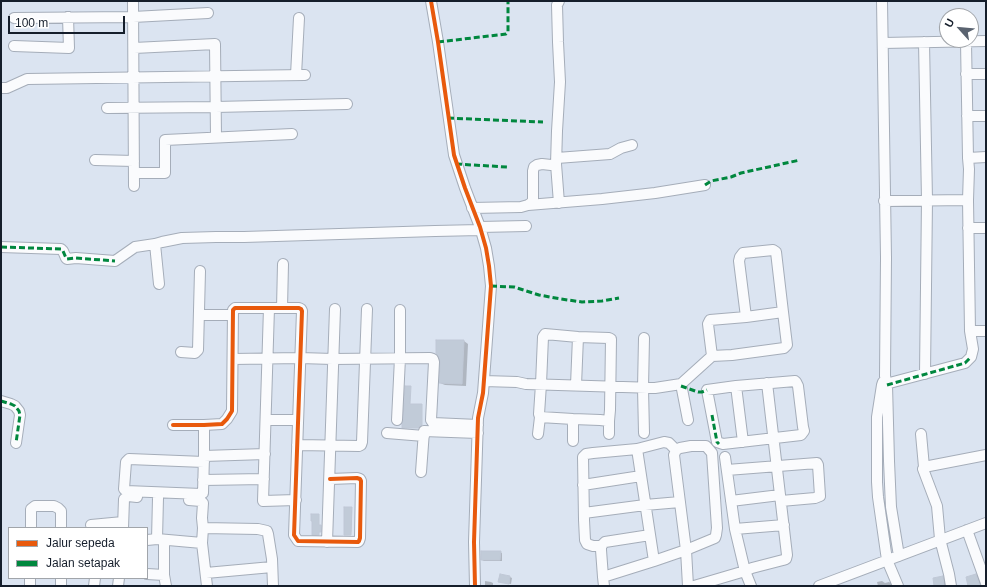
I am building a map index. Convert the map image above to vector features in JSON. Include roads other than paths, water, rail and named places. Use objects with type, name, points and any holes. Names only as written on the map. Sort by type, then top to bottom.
[{"type":"street","points":[[133,1],[134,186]]},
{"type":"street","points":[[431,1],[454,155],[486,248],[491,286],[483,393],[478,425],[474,542],[475,586]]},
{"type":"street","points":[[559,1],[557,5],[560,82],[557,130],[559,203]]},
{"type":"street","points":[[882,1],[886,258],[885,382],[890,499],[898,556]]},
{"type":"street","points":[[14,18],[133,17],[208,13]]},
{"type":"street","points":[[14,46],[69,48],[68,17]]},
{"type":"street","points":[[1,88],[8,88],[27,79],[301,75],[299,18]]},
{"type":"street","points":[[924,42],[927,200],[926,374]]},
{"type":"street","points":[[883,43],[939,42]]},
{"type":"street","points":[[134,48],[215,44],[216,137]]},
{"type":"street","points":[[885,382],[926,374],[965,362],[971,357],[973,349],[970,331],[968,228],[969,175],[966,48]]},
{"type":"street","points":[[966,74],[986,74]]},
{"type":"street","points":[[107,108],[347,104]]},
{"type":"street","points":[[967,116],[986,116]]},
{"type":"street","points":[[134,173],[165,172],[165,140],[216,137],[280,140],[292,134]]},
{"type":"street","points":[[528,205],[533,200],[533,171],[534,167],[537,165],[550,165],[557,161],[610,154],[621,148],[632,145]]},
{"type":"street","points":[[968,158],[986,157]]},
{"type":"street","points":[[95,160],[134,162]]},
{"type":"street","points":[[472,208],[521,207],[528,205],[655,193],[705,185]]},
{"type":"street","points":[[884,201],[968,200]]},
{"type":"street","points":[[1,247],[60,249],[63,251],[67,259],[76,258],[115,261],[135,247],[182,238],[435,231],[526,226]]},
{"type":"street","points":[[968,228],[986,228]]},
{"type":"street","points":[[155,244],[159,284]]},
{"type":"street","points":[[484,381],[517,382],[521,380],[610,385],[665,386],[681,384],[712,356],[732,355],[784,348],[786,345],[784,312],[775,251],[773,250],[743,253],[740,257],[739,261],[746,317]]},
{"type":"street","points":[[282,308],[283,264]]},
{"type":"street","points":[[180,352],[195,353],[198,350],[200,272]]},
{"type":"street","points":[[173,425],[222,424],[228,419],[232,411],[233,315],[235,308],[301,309],[294,535],[298,541],[359,541],[361,481],[357,478],[330,479]]},
{"type":"street","points":[[269,308],[263,501],[296,500]]},
{"type":"street","points":[[327,542],[335,309]]},
{"type":"street","points":[[297,445],[361,445],[367,309]]},
{"type":"street","points":[[397,420],[400,358],[400,310]]},
{"type":"street","points":[[712,356],[708,324],[710,320],[784,312]]},
{"type":"street","points":[[199,315],[233,315]]},
{"type":"street","points":[[970,331],[986,331]]},
{"type":"street","points":[[538,434],[542,382],[543,337],[545,334],[610,338],[609,434]]},
{"type":"street","points":[[576,383],[578,337]]},
{"type":"street","points":[[644,338],[644,433]]},
{"type":"street","points":[[233,359],[365,359],[427,357],[434,361],[431,416],[478,425]]},
{"type":"street","points":[[796,382],[798,386],[804,431],[801,435],[723,444],[717,442],[707,390],[767,383],[796,382]]},
{"type":"street","points":[[885,382],[877,417],[877,482],[881,522],[888,560],[898,586]]},
{"type":"street","points":[[694,586],[786,559],[787,555],[784,525],[767,383]]},
{"type":"street","points":[[681,384],[688,420]]},
{"type":"street","points":[[736,386],[743,442]]},
{"type":"street","points":[[1,402],[11,404],[19,411],[20,415],[16,443]]},
{"type":"street","points":[[540,417],[609,421]]},
{"type":"street","points":[[573,441],[574,419]]},
{"type":"street","points":[[266,420],[298,420]]},
{"type":"street","points":[[204,425],[204,459],[203,493],[126,491],[124,489],[126,462],[129,459],[204,459],[265,454]]},
{"type":"street","points":[[421,472],[424,431],[478,425]]},
{"type":"street","points":[[387,433],[424,436]]},
{"type":"street","points":[[921,434],[924,471],[937,506],[940,539],[951,586]]},
{"type":"street","points":[[650,535],[605,542],[601,546],[587,544],[584,513],[583,458],[585,455],[593,453],[637,449],[664,442],[669,443],[676,450]]},
{"type":"street","points":[[601,546],[603,582],[715,538],[717,528],[712,453],[706,446],[691,446],[676,450]]},
{"type":"street","points":[[637,449],[654,561]]},
{"type":"street","points":[[676,450],[674,455],[686,550],[688,586]]},
{"type":"street","points":[[924,467],[986,455]]},
{"type":"street","points":[[725,457],[735,528],[745,571],[751,586]]},
{"type":"street","points":[[727,470],[814,463],[818,465],[820,496],[815,498],[780,498],[731,501]]},
{"type":"street","points":[[583,485],[641,476]]},
{"type":"street","points":[[203,480],[264,479]]},
{"type":"street","points":[[91,525],[123,525],[123,501],[125,497],[128,496],[201,501],[203,503],[202,543],[207,586]]},
{"type":"street","points":[[158,498],[156,539],[166,586]]},
{"type":"street","points":[[584,513],[680,502]]},
{"type":"street","points":[[31,527],[31,509],[35,506],[54,506],[58,508],[61,511],[61,527]]},
{"type":"street","points":[[819,586],[940,539],[986,523]]},
{"type":"street","points":[[735,528],[784,525]]},
{"type":"street","points":[[203,528],[265,530],[268,534],[273,586]]},
{"type":"street","points":[[967,530],[986,583]]},
{"type":"street","points":[[156,539],[202,543]]},
{"type":"street","points":[[206,573],[272,567]]},
{"type":"street","points":[[148,574],[164,575]]}]
